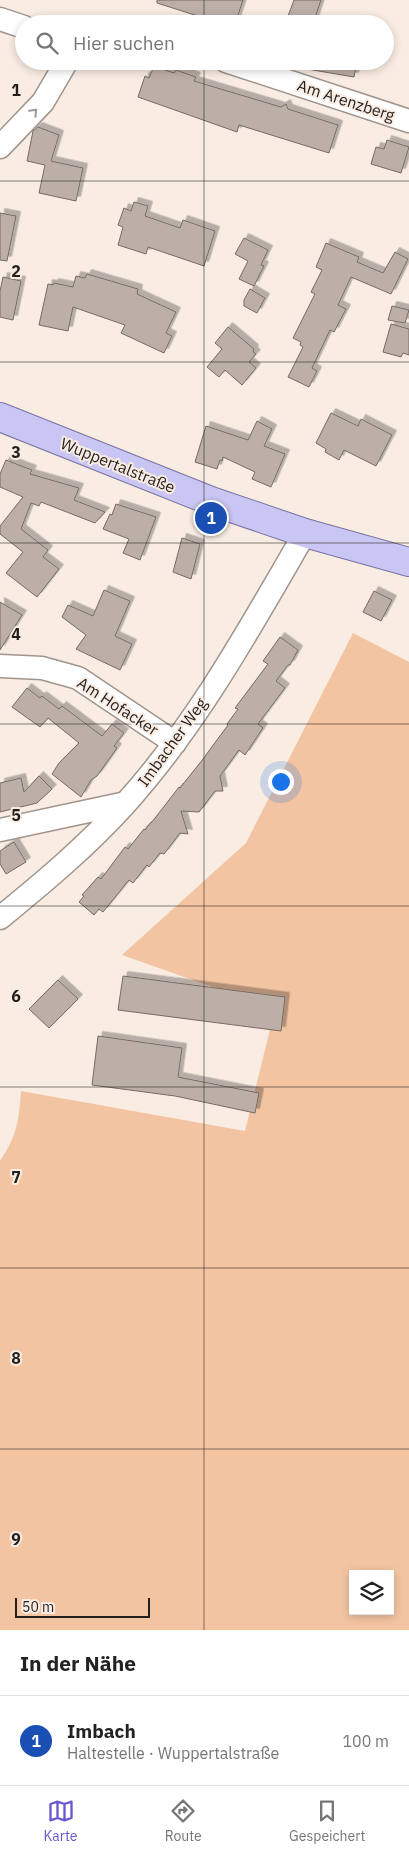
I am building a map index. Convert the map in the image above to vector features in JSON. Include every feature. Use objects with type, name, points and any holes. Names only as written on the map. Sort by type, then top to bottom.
[{"type":"main road","name":"Wuppertalstraße","points":[[0,417],[168,485],[305,533],[409,562]]},
{"type":"street","points":[[0,19],[15,24]]},
{"type":"street","points":[[0,147],[43,102],[62,70]]},
{"type":"street","name":"Am Arenzberg","points":[[254,70],[409,120]]},
{"type":"street","name":"Imbacher Weg","points":[[0,918],[73,857],[126,803],[174,744],[241,643],[305,533]]},
{"type":"street","name":"Am Hofacker","points":[[0,666],[42,668],[78,678],[174,744]]},
{"type":"street","points":[[0,830],[126,803]]},
{"type":"shaded area","points":[[353,633],[409,662],[409,1630],[0,1630],[0,1161],[14,1136],[21,1091],[245,1131],[275,1009],[122,955],[246,843]]},
{"type":"building","points":[[157,0],[243,0],[238,15],[195,15],[157,3]]},
{"type":"building","points":[[294,0],[321,0],[316,15],[288,15]]},
{"type":"building","points":[[152,70],[165,70],[174,73],[176,70],[196,77],[194,81],[281,107],[286,104],[288,109],[338,125],[329,153],[239,125],[237,132],[138,97],[145,76],[149,78]]},
{"type":"building","points":[[313,70],[355,70],[354,77]]},
{"type":"building","points":[[38,127],[59,135],[51,161],[83,168],[76,201],[39,193],[45,165],[27,161],[33,131]]},
{"type":"building","points":[[387,140],[409,147],[401,173],[371,164],[376,147],[384,149]]},
{"type":"building","points":[[134,202],[148,206],[145,216],[180,228],[183,220],[215,231],[204,266],[148,247],[146,254],[118,245],[123,227],[118,225],[124,208],[131,211]]},
{"type":"building","points":[[0,213],[16,216],[7,261],[0,260]]},
{"type":"building","points":[[244,238],[268,250],[261,265],[264,266],[254,286],[239,279],[248,261],[235,254]]},
{"type":"building","points":[[326,243],[359,257],[357,262],[383,273],[395,252],[408,259],[391,294],[351,277],[338,305],[346,309],[334,332],[330,330],[312,368],[317,371],[309,387],[288,377],[303,347],[300,345],[301,342],[293,338],[315,294],[311,292],[322,270],[316,267]]},
{"type":"building","points":[[87,274],[138,289],[137,294],[176,312],[166,333],[172,336],[164,353],[121,333],[125,325],[73,307],[68,331],[39,325],[48,284],[53,285],[54,283],[73,287],[76,276],[85,278]]},
{"type":"building","points":[[3,277],[21,281],[13,320],[0,317],[0,291]]},
{"type":"building","points":[[250,289],[265,298],[257,313],[244,306],[244,300]]},
{"type":"building","points":[[392,306],[409,310],[405,323],[388,320]]},
{"type":"building","points":[[391,324],[409,329],[409,355],[403,353],[401,357],[383,352]]},
{"type":"building","points":[[228,327],[254,349],[253,352],[256,354],[249,362],[256,368],[242,385],[225,370],[219,377],[207,367],[222,349],[215,343]]},
{"type":"building","points":[[331,413],[358,426],[361,419],[392,435],[376,466],[344,450],[339,460],[325,452],[326,449],[316,443]]},
{"type":"building","points":[[257,421],[272,429],[264,446],[285,454],[271,487],[252,479],[255,472],[223,457],[217,469],[195,462],[206,426],[248,440]]},
{"type":"building","points":[[6,460],[32,470],[30,474],[79,488],[74,500],[105,512],[95,523],[41,502],[39,506],[31,503],[21,529],[48,550],[43,557],[59,569],[37,597],[6,573],[23,552],[0,534],[0,526],[23,497],[0,487],[0,474]]},
{"type":"building","points":[[116,504],[156,517],[140,560],[123,553],[129,539],[103,529],[110,514],[112,515]]},
{"type":"building","points":[[182,538],[200,544],[191,579],[173,572]]},
{"type":"building","points":[[104,590],[130,601],[115,636],[132,644],[120,670],[76,649],[86,635],[62,617],[68,605],[93,616]]},
{"type":"building","points":[[374,591],[392,600],[381,621],[363,612]]},
{"type":"building","points":[[0,602],[22,615],[0,650]]},
{"type":"building","points":[[280,637],[298,650],[290,665],[288,665],[276,681],[285,688],[258,724],[263,728],[245,755],[239,750],[220,776],[223,791],[215,791],[199,812],[181,811],[188,834],[180,833],[164,854],[160,853],[149,867],[147,865],[133,883],[129,880],[103,912],[99,909],[94,915],[79,902],[84,896],[82,895],[98,877],[101,879],[125,847],[128,849],[145,830],[203,759],[238,709],[235,708],[268,664],[263,661]]},
{"type":"building","points":[[27,688],[40,698],[42,696],[59,709],[62,706],[102,736],[112,724],[124,733],[114,746],[117,748],[97,776],[91,780],[81,797],[52,774],[59,763],[79,743],[48,718],[40,727],[12,707]]},
{"type":"building","points":[[39,776],[52,789],[37,803],[0,812],[0,783],[21,778],[24,792]]},
{"type":"building","points":[[14,842],[26,862],[6,874],[0,864],[0,851]]},
{"type":"building","points":[[123,976],[285,997],[281,1031],[118,1010]]},
{"type":"building","points":[[58,980],[78,999],[49,1028],[29,1009]]},
{"type":"building","points":[[98,1036],[182,1048],[178,1077],[259,1093],[255,1113],[175,1096],[92,1085]]},
{"type":"place","name":"Imbach","points":[[211,518]]}]
